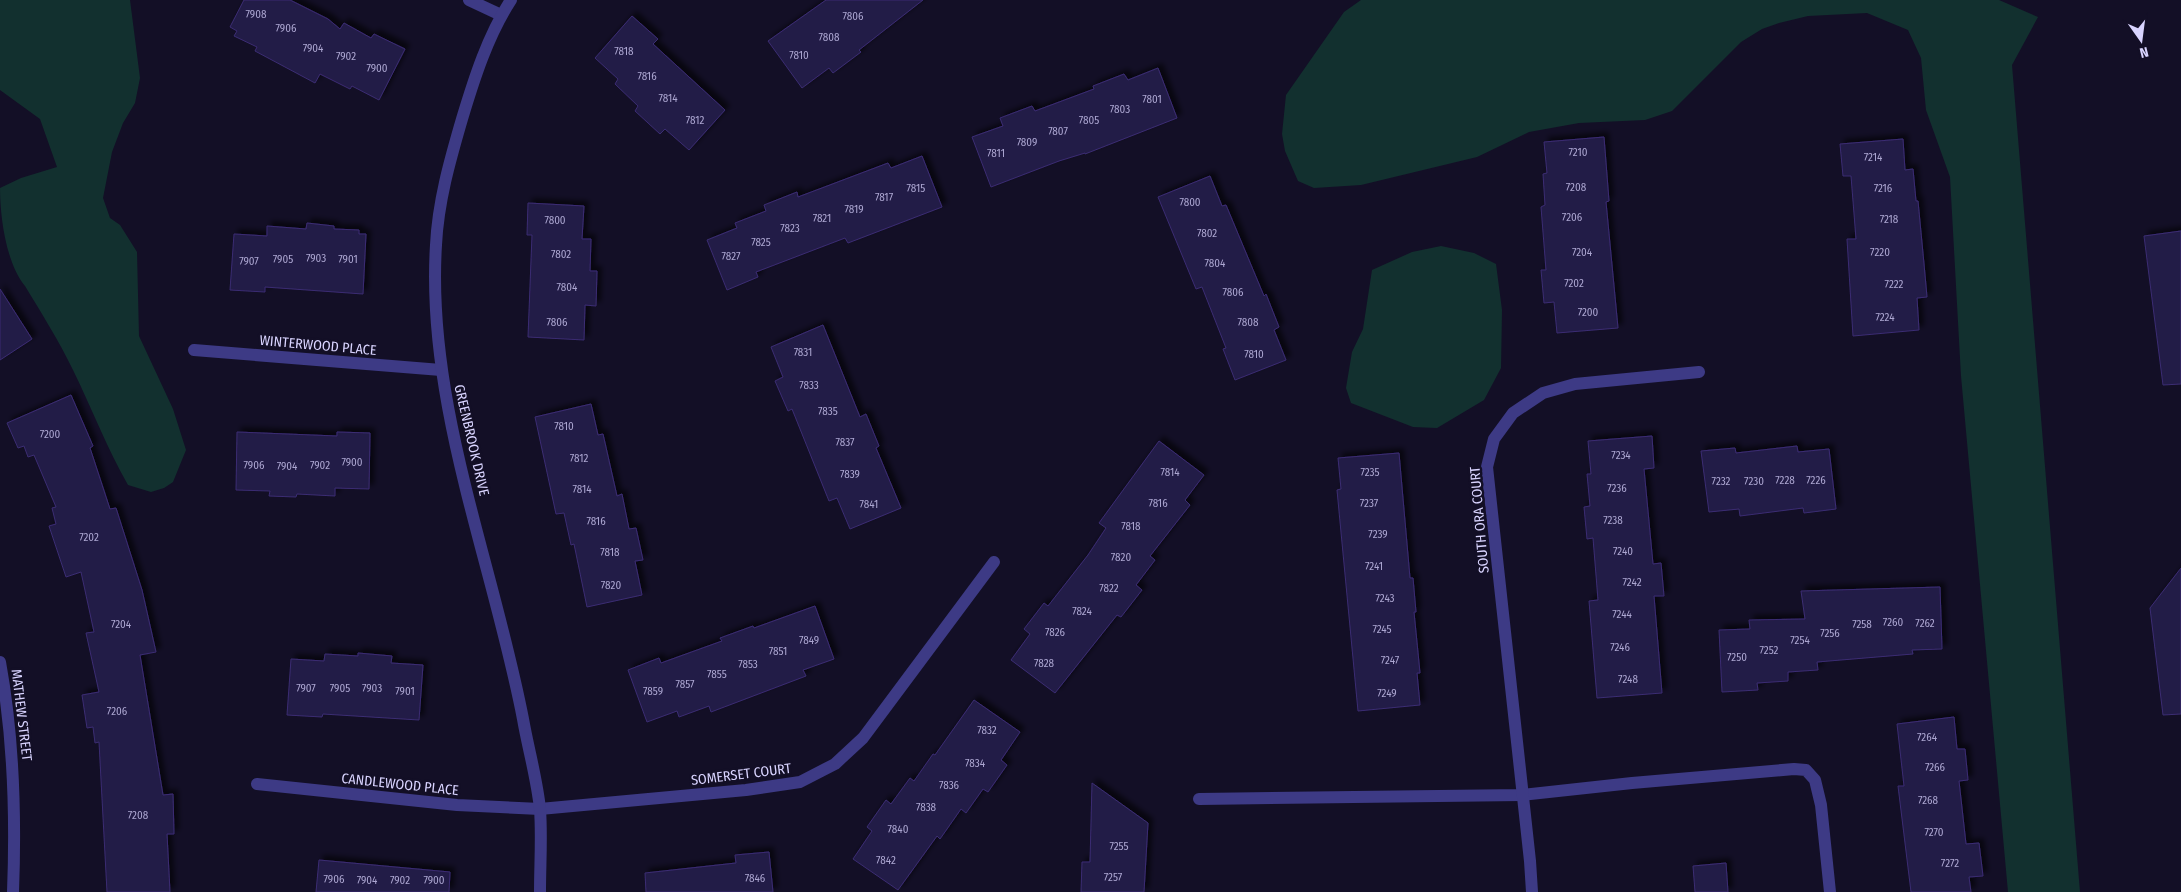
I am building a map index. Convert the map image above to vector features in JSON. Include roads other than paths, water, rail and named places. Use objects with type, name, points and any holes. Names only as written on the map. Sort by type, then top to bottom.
[{"type":"street","points":[[469,0],[501,15]]},
{"type":"street","name":"GREENBROOK DRIVE","points":[[511,0],[501,15],[473,84],[443,193],[436,244],[436,315],[441,370],[463,472],[515,680],[540,809],[540,892]]},
{"type":"street","name":"WINTERWOOD PLACE","points":[[194,350],[441,370]]},
{"type":"street","name":"SOUTH ORA COURT","points":[[1532,892],[1487,467],[1494,439],[1513,413],[1543,393],[1575,384],[1699,372]]},
{"type":"street","name":"SOMERSET COURT","points":[[540,809],[746,790],[800,782],[835,764],[863,738],[994,562]]},
{"type":"street","name":"MATHEW STREET","points":[[0,662],[8,706],[14,770],[13,892]]},
{"type":"street","points":[[1199,799],[1522,795],[1641,782],[1794,769],[1806,770],[1816,780],[1821,805],[1830,892]]},
{"type":"street","name":"CANDLEWOOD PLACE","points":[[257,784],[457,805],[540,809]]}]
